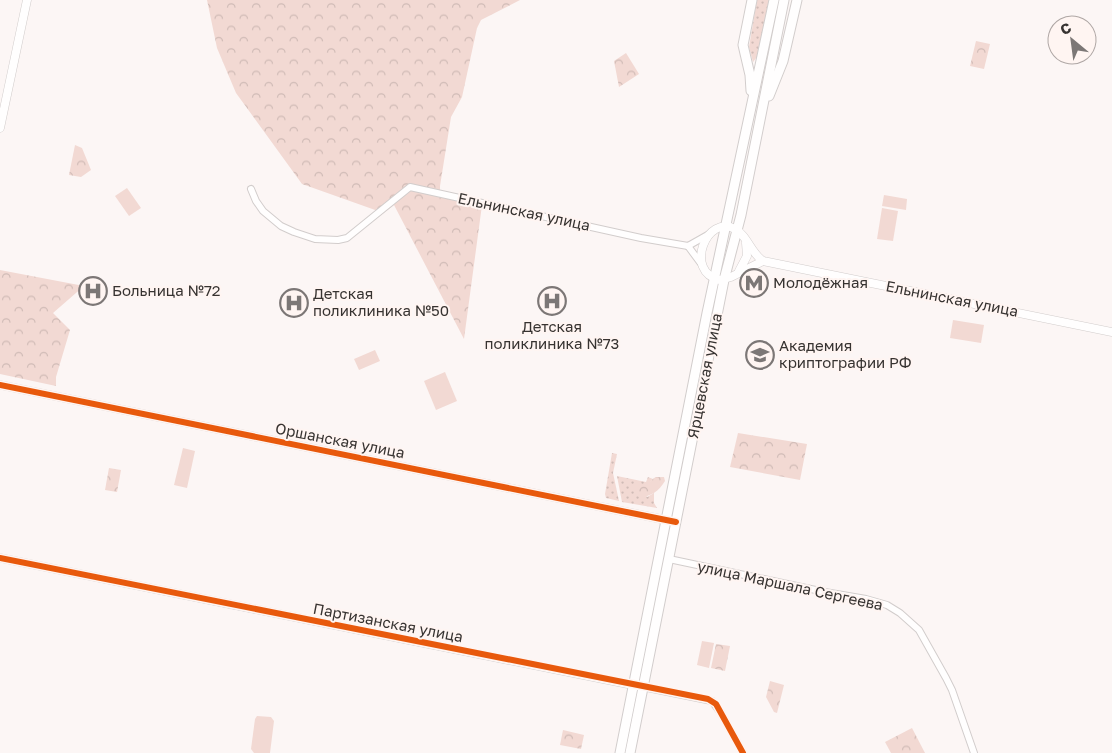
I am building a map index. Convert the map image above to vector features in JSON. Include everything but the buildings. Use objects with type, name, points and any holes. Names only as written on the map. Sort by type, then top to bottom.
[{"type":"main road","points":[[750,112],[751,85],[743,45],[752,0]]},
{"type":"main road","name":"Ярцевская улица","points":[[630,753],[638,686],[666,520],[725,226],[774,0]]},
{"type":"main road","name":"Ярцевская улица","points":[[620,753],[669,559],[724,280],[738,230],[784,0]]},
{"type":"main road","points":[[760,122],[783,61],[797,0]]},
{"type":"main road","points":[[738,166],[743,172],[751,168]]},
{"type":"street","points":[[0,128],[27,0]]},
{"type":"street","name":"Ельнинская улица","points":[[251,189],[259,206],[272,220],[294,232],[315,239],[338,240],[347,238],[410,187],[641,238],[688,246]]},
{"type":"street","points":[[725,226],[738,230],[756,255],[763,261],[724,280],[714,279],[688,246],[725,226]]},
{"type":"street","points":[[704,267],[701,250],[703,243],[711,233]]},
{"type":"street","points":[[738,273],[747,256],[745,240]]},
{"type":"street","name":"Ельнинская улица","points":[[763,261],[1112,332]]},
{"type":"street","name":"Оршанская улица","points":[[0,385],[676,522]]},
{"type":"street","name":"Партизанская улица","points":[[0,558],[712,701],[721,713],[742,753]]},
{"type":"street","name":"улица Маршала Сергеева","points":[[669,559],[866,599],[887,605],[900,613],[919,630],[946,678],[974,753]]},
{"type":"green space","points":[[207,0],[520,0],[481,20],[477,28],[462,97],[451,117],[440,196],[482,205],[464,339],[394,205],[381,215],[378,211],[302,184],[236,93],[217,48]]},
{"type":"green space","points":[[757,0],[769,0],[757,57],[753,62],[749,47]]},
{"type":"green space","points":[[976,41],[990,44],[984,69],[970,66]]},
{"type":"green space","points":[[626,53],[639,74],[619,87],[614,61]]},
{"type":"green space","points":[[75,145],[82,148],[91,170],[81,177],[69,175]]},
{"type":"green space","points":[[127,188],[141,208],[129,216],[115,196]]},
{"type":"green space","points":[[884,195],[907,199],[906,210],[882,206]]},
{"type":"green space","points":[[882,208],[898,211],[893,241],[877,239]]},
{"type":"green space","points":[[0,270],[84,286],[53,313],[70,330],[56,377],[56,386],[0,374]]},
{"type":"green space","points":[[953,320],[984,325],[981,343],[950,338]]},
{"type":"green space","points":[[375,350],[380,361],[359,370],[354,359]]},
{"type":"green space","points":[[445,372],[457,401],[436,410],[424,381]]},
{"type":"green space","points":[[738,433],[807,444],[800,480],[730,467]]},
{"type":"green space","points":[[183,448],[195,451],[187,488],[174,485]]},
{"type":"green space","points":[[612,453],[617,454],[613,473],[619,501],[606,498],[605,494]]},
{"type":"green space","points":[[109,468],[121,470],[117,492],[105,490]]},
{"type":"green space","points":[[617,476],[646,482],[648,477],[653,479],[641,487],[647,497],[654,493],[654,503],[657,508],[622,502]]},
{"type":"green space","points":[[656,477],[664,477],[665,481],[660,488],[651,495],[639,497],[633,488],[637,485],[645,485]]},
{"type":"green space","points":[[702,641],[714,643],[709,668],[697,665]]},
{"type":"green space","points":[[716,644],[730,646],[725,671],[711,668]]},
{"type":"green space","points":[[770,681],[784,685],[777,713],[774,712],[766,697]]},
{"type":"green space","points":[[257,716],[271,717],[274,721],[270,753],[254,753],[251,749]]},
{"type":"green space","points":[[912,728],[925,753],[891,753],[885,742]]},
{"type":"green space","points":[[563,730],[584,735],[581,749],[560,745]]},
{"type":"cycle path","points":[[0,385],[676,522]]},
{"type":"cycle path","points":[[0,558],[708,699],[716,704],[743,753]]},
{"type":"place","name":"Молодёжная","points":[[754,283]]},
{"type":"place","name":"Больница №72","points":[[93,291]]},
{"type":"place","name":"Детская поликлиника №73","points":[[552,301]]},
{"type":"place","name":"Детская поликлиника №50","points":[[294,303]]},
{"type":"place","name":"Академия криптографии РФ","points":[[760,355]]}]
